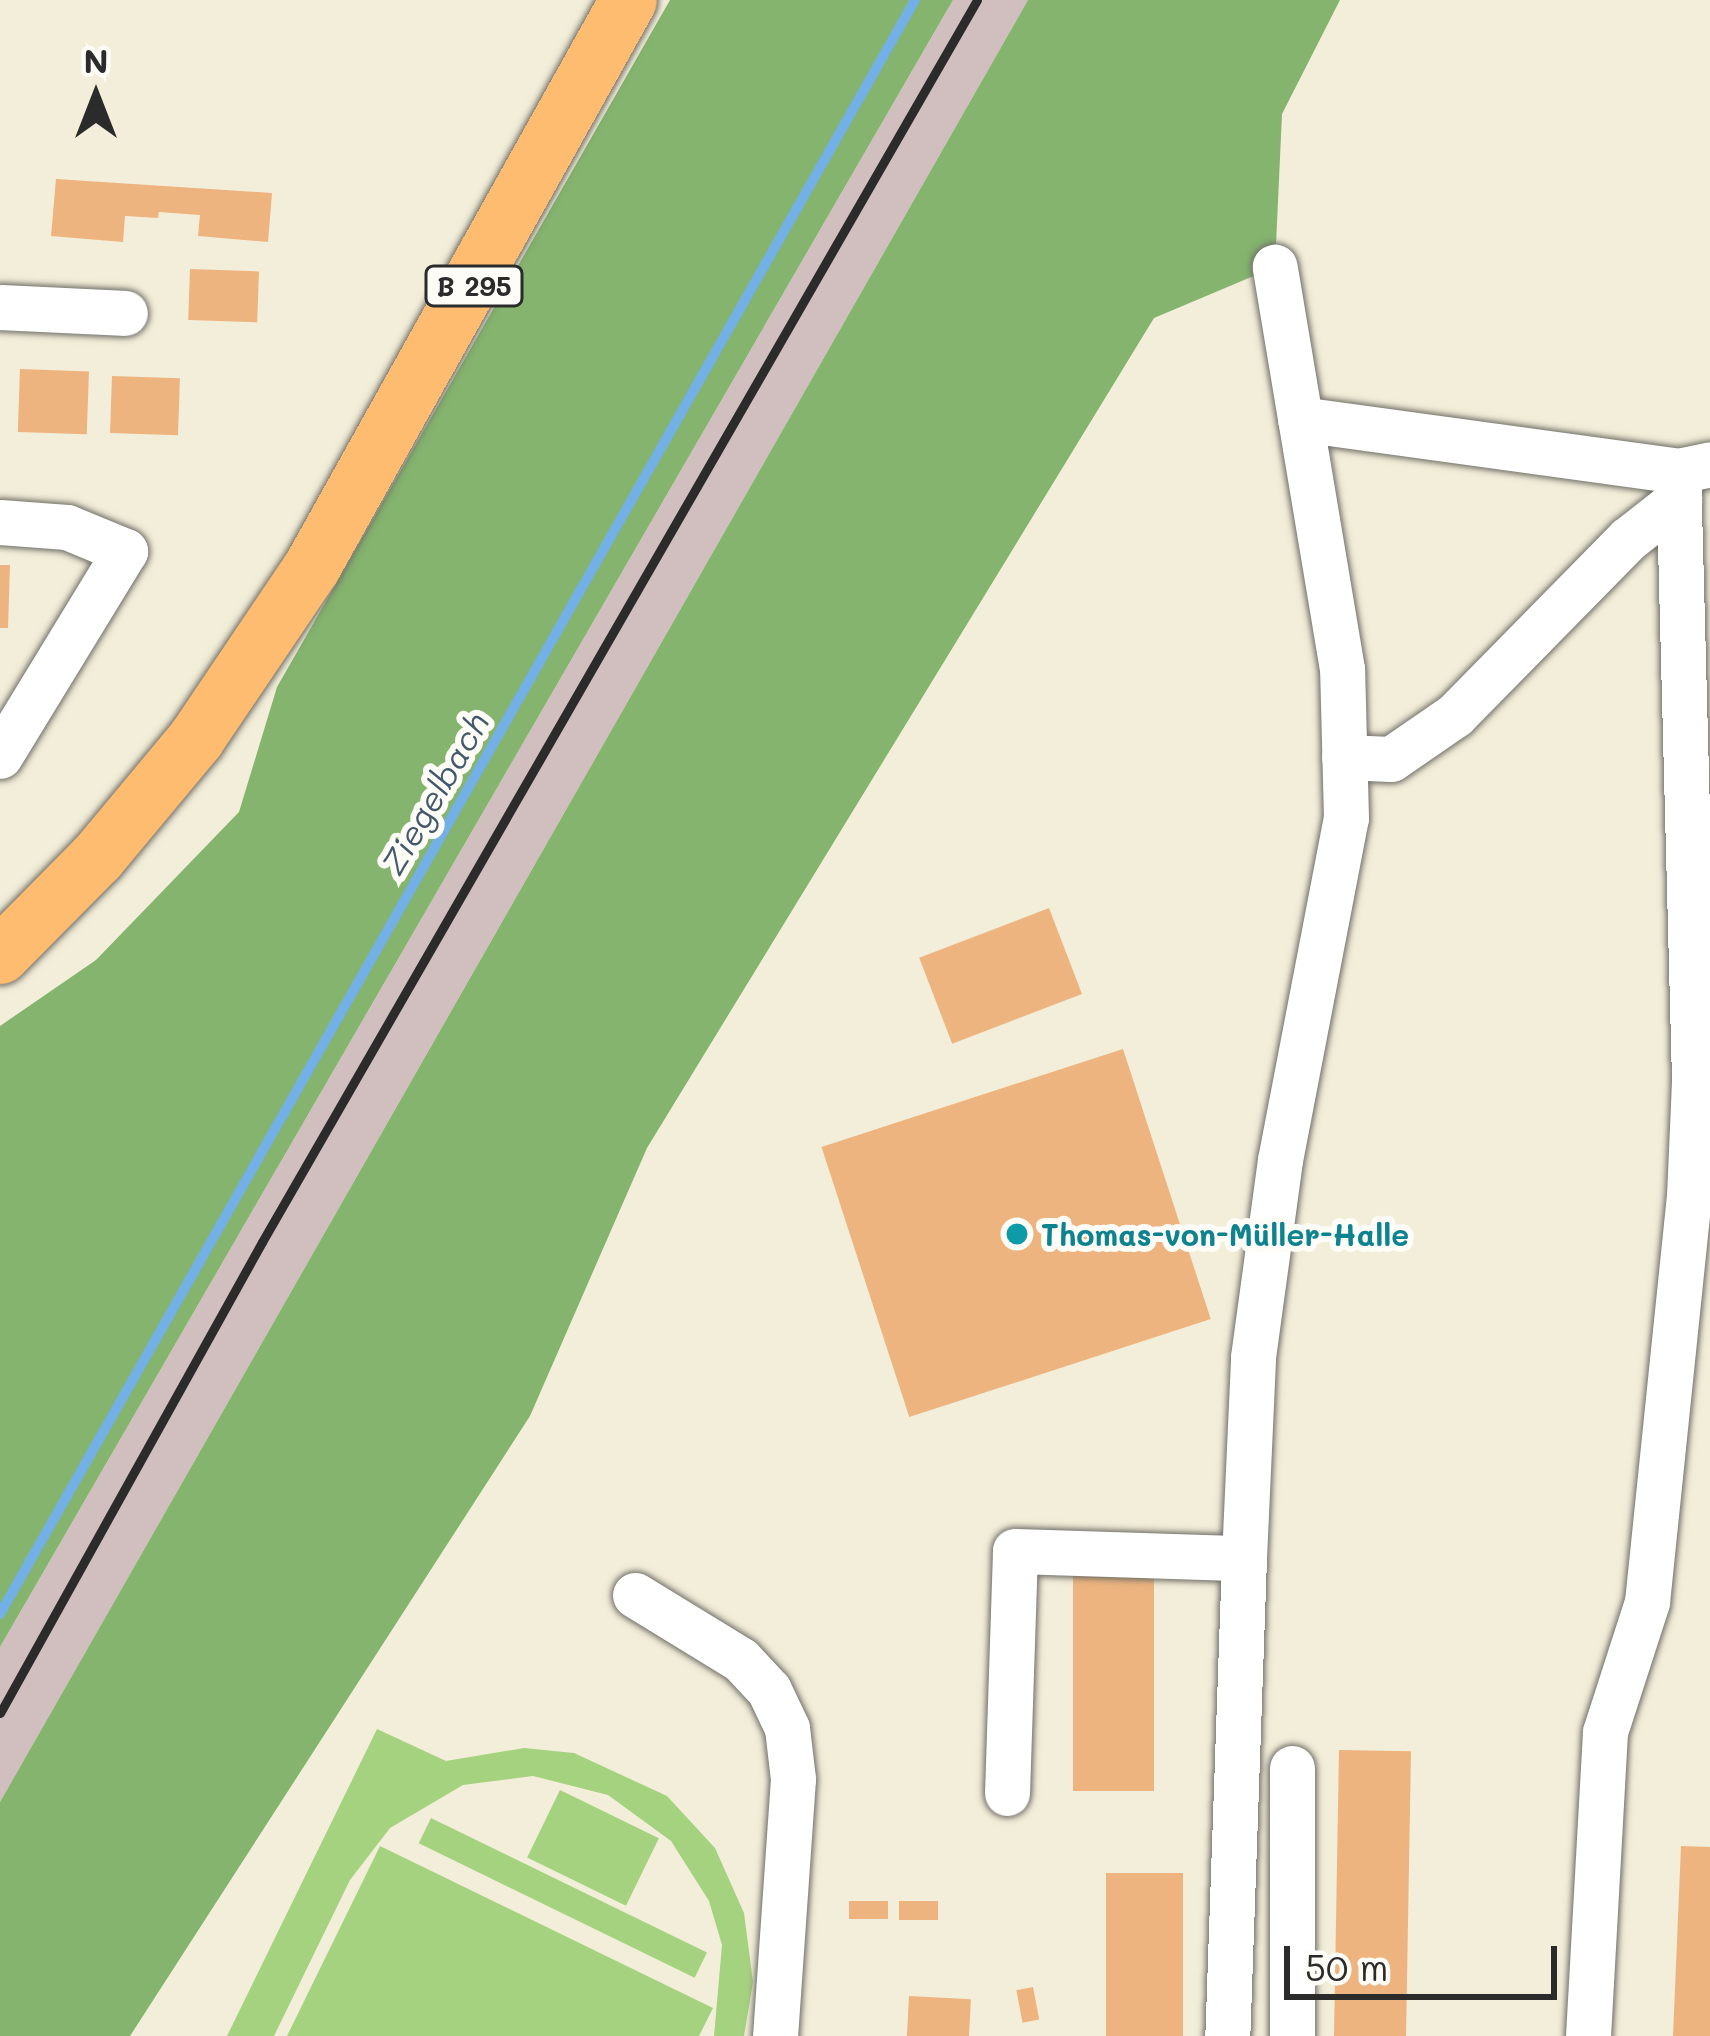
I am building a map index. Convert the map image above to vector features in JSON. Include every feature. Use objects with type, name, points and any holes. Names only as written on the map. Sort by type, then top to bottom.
[{"type":"main road","name":"B 295","points":[[0,956],[97,857],[196,738],[312,566],[628,0]]},
{"type":"street","points":[[1227,2036],[1253,1357],[1280,1160],[1346,818],[1342,669],[1276,267]]},
{"type":"street","points":[[0,307],[125,313]]},
{"type":"street","points":[[1300,419],[1689,478]]},
{"type":"street","points":[[1344,757],[1391,759],[1454,716],[1689,478]]},
{"type":"street","points":[[1588,2036],[1605,1732],[1647,1602],[1690,1196],[1694,1080],[1689,478]]},
{"type":"street","points":[[0,522],[68,527],[125,551],[0,756]]},
{"type":"street","points":[[1007,1793],[1015,1551],[1244,1558]]},
{"type":"street","points":[[635,1595],[741,1660],[769,1690],[787,1728],[793,1779],[775,2036]]},
{"type":"street","points":[[1292,1768],[1292,2036]]},
{"type":"shaded area","points":[[953,0],[1028,0],[0,1802],[0,1647]]},
{"type":"green space","points":[[670,0],[953,0],[0,1647],[0,1026],[96,960],[239,812],[277,687]]},
{"type":"green space","points":[[1028,0],[1340,0],[1282,114],[1275,267],[1154,318],[647,1148],[530,1416],[130,2036],[0,2036],[0,1802]]},
{"type":"green space","points":[[377,1729],[446,1761],[524,1748],[574,1753],[667,1796],[715,1848],[744,1913],[753,1982],[744,2036],[714,2036],[722,1945],[709,1901],[671,1841],[608,1795],[533,1776],[463,1785],[390,1828],[350,1880],[274,2036],[227,2036]]},
{"type":"green space","points":[[560,1790],[659,1838],[626,1906],[527,1857]]},
{"type":"green space","points":[[431,1818],[707,1953],[695,1978],[419,1843]]},
{"type":"green space","points":[[380,1846],[713,2008],[699,2036],[287,2036]]},
{"type":"building","points":[[56,179],[272,193],[268,242],[198,236],[200,215],[159,212],[158,218],[125,216],[123,242],[51,236]]},
{"type":"building","points":[[190,269],[259,271],[257,322],[188,320]]},
{"type":"building","points":[[20,369],[89,371],[87,434],[18,432]]},
{"type":"building","points":[[112,376],[180,378],[178,435],[110,433]]},
{"type":"building","points":[[0,565],[10,565],[8,628],[0,628]]},
{"type":"building","points":[[1049,908],[1082,994],[952,1044],[919,958]]},
{"type":"building","name":"Thomas-von-Müller-Halle","points":[[1123,1049],[1211,1319],[909,1417],[822,1147]]},
{"type":"building","points":[[1073,1571],[1154,1571],[1154,1791],[1073,1791]]},
{"type":"building","points":[[1339,1750],[1411,1751],[1406,2036],[1334,2036]]},
{"type":"building","points":[[1681,1846],[1710,1847],[1710,2036],[1673,2036]]},
{"type":"building","points":[[1106,1873],[1183,1873],[1183,2036],[1106,2036]]},
{"type":"building","points":[[849,1901],[888,1901],[888,1919],[849,1919]]},
{"type":"building","points":[[899,1901],[938,1901],[938,1920],[899,1920]]},
{"type":"building","points":[[1033,1987],[1039,2019],[1023,2023],[1016,1990]]},
{"type":"building","points":[[909,1996],[971,1999],[969,2036],[907,2036]]},
{"type":"waterway","name":"Ziegelbach","points":[[0,1614],[915,0]]},
{"type":"railway","points":[[0,1713],[262,1242],[977,0]]},
{"type":"place","name":"Thomas-von-Müller-Halle","points":[[1017,1234]]}]
